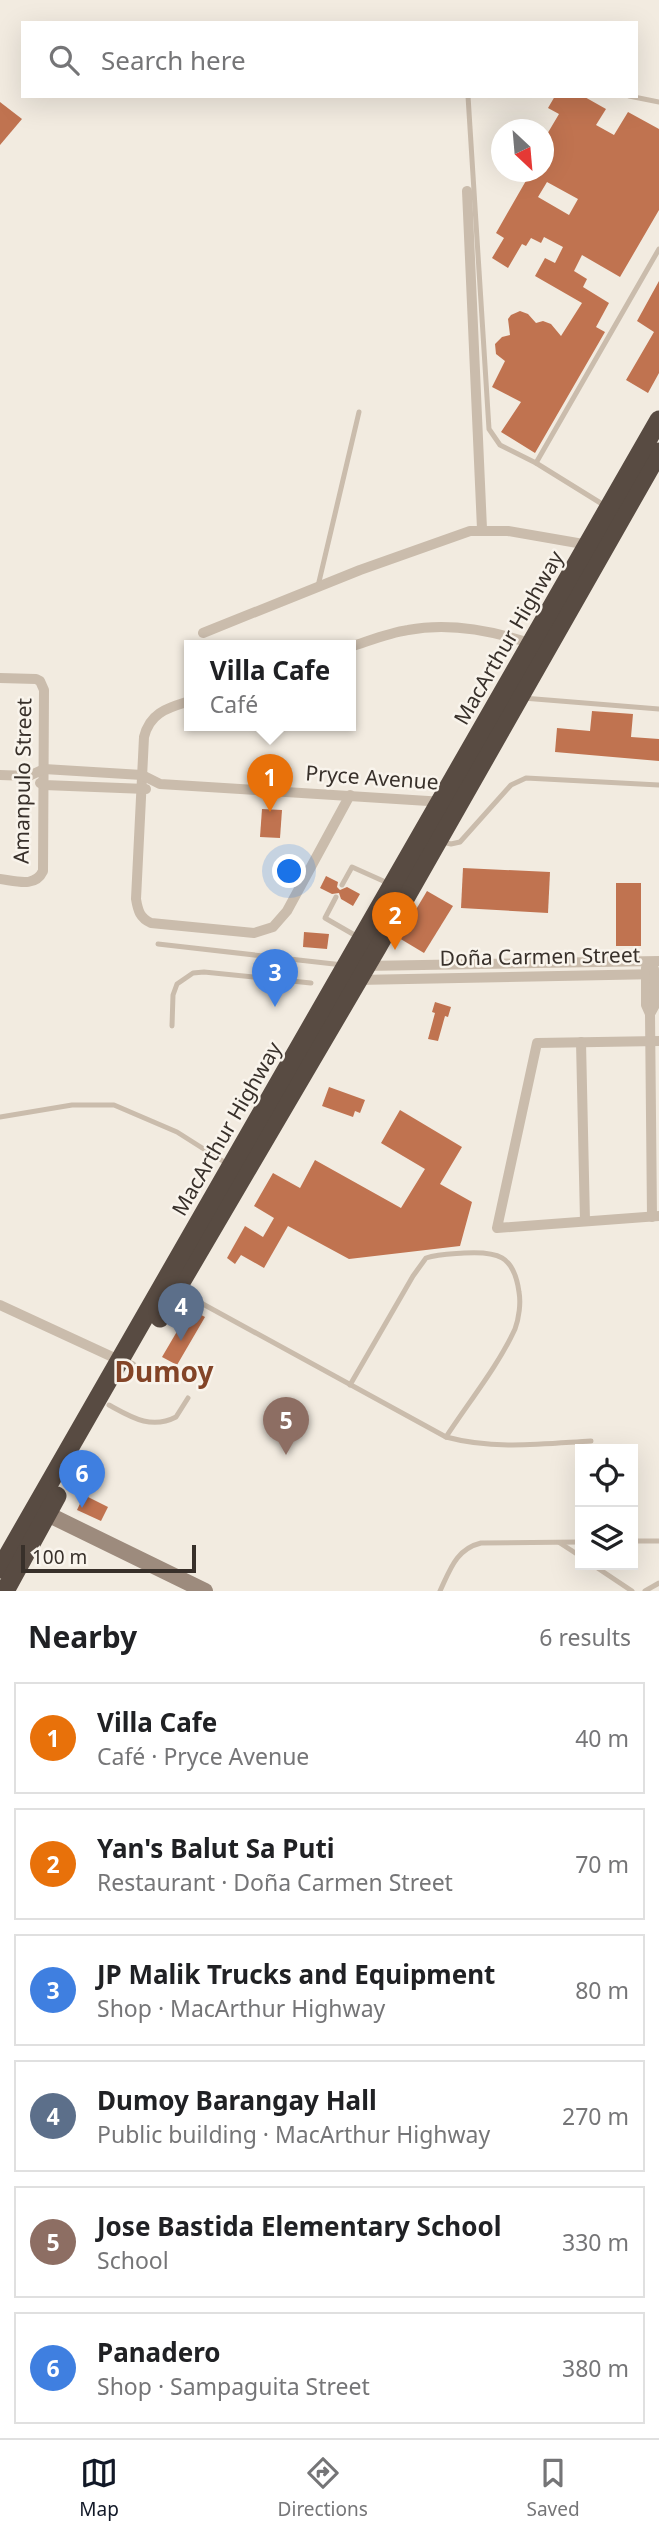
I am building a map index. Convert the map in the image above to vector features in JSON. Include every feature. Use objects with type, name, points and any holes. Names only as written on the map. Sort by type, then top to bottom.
[{"type":"highway","name":"MacArthur Highway","points":[[352,973],[362,939],[519,685],[589,545],[659,420]]},
{"type":"highway","name":"MacArthur Highway","points":[[540,646],[659,452]]},
{"type":"highway","name":"MacArthur Highway","points":[[5,1591],[42,1511],[126,1363],[352,973],[437,841],[449,802]]},
{"type":"highway","name":"MacArthur Highway","points":[[0,1569],[42,1511],[109,1405],[126,1363],[177,1289],[238,1171]]},
{"type":"street","points":[[467,191],[482,529]]},
{"type":"street","points":[[202,633],[437,542],[482,529],[589,545]]},
{"type":"street","points":[[356,645],[407,629],[433,627],[508,635],[540,646]]},
{"type":"street","name":"Amanpulo Street","points":[[0,678],[33,678],[40,681],[44,691],[43,867],[37,880],[26,883],[0,879]]},
{"type":"street","points":[[184,703],[164,710],[150,720],[144,737],[136,899],[140,915],[151,923],[254,933],[273,927],[287,911],[350,795]]},
{"type":"street","name":"Pryce Avenue","points":[[0,775],[29,776],[44,769],[142,775],[160,784],[449,802]]},
{"type":"street","name":"Pryce Avenue","points":[[29,776],[44,785],[142,791],[160,784]]},
{"type":"street","points":[[653,961],[655,1005],[650,1014],[655,1041],[655,1216],[497,1228],[537,1043],[655,1041]]},
{"type":"street","name":"Doña Carmen Street","points":[[352,973],[653,961]]},
{"type":"street","name":"Doña Carmen Street","points":[[352,973],[653,974]]},
{"type":"street","points":[[581,1042],[585,1222]]},
{"type":"street","points":[[0,1305],[126,1363]]},
{"type":"street","points":[[42,1511],[205,1591]]},
{"type":"lane","points":[[468,98],[487,420],[500,445],[536,463],[609,508]]},
{"type":"lane","points":[[638,98],[659,102]]},
{"type":"lane","points":[[536,463],[659,249]]},
{"type":"lane","points":[[317,587],[359,412]]},
{"type":"lane","points":[[519,685],[659,709]]},
{"type":"lane","points":[[437,841],[452,844],[460,842],[506,790],[526,778],[659,785]]},
{"type":"lane","points":[[342,885],[352,867],[393,885]]},
{"type":"lane","points":[[336,897],[325,918],[362,939]]},
{"type":"lane","points":[[158,944],[303,959],[352,973]]},
{"type":"lane","points":[[172,1026],[173,995],[177,984],[194,973],[260,976],[311,983]]},
{"type":"lane","points":[[0,1117],[72,1105],[114,1105],[177,1132],[238,1171]]},
{"type":"lane","points":[[349,1385],[426,1258],[442,1254],[480,1252],[502,1256],[511,1265],[518,1279],[520,1299],[516,1326],[446,1437]]},
{"type":"lane","points":[[177,1289],[446,1437],[470,1444],[497,1446],[591,1441]]},
{"type":"lane","points":[[109,1405],[139,1422],[159,1422],[176,1417],[188,1398]]},
{"type":"lane","points":[[638,1541],[659,1541]]},
{"type":"lane","points":[[440,1591],[456,1558],[471,1546],[481,1543],[575,1542]]},
{"type":"lane","points":[[559,1543],[575,1553]]},
{"type":"lane","points":[[600,1570],[632,1591]]},
{"type":"lane","points":[[645,1591],[659,1583]]},
{"type":"building","points":[[554,98],[587,98],[606,109],[596,125],[614,135],[628,112],[659,129],[659,210],[620,277],[582,255],[574,271],[587,279],[583,287],[609,303],[596,327],[605,332],[535,453],[501,432],[521,402],[492,387],[505,361],[496,354],[495,344],[502,337],[510,335],[508,319],[520,311],[528,314],[536,323],[543,321],[551,324],[561,336],[582,303],[535,276],[545,258],[555,263],[563,247],[544,237],[541,243],[531,238],[526,246],[522,244],[508,268],[492,258],[504,238],[496,233],[525,182],[547,182],[554,182],[554,122],[559,114],[548,108]],"holes":[[[547,182],[578,199],[569,215],[538,197]]]},
{"type":"building","points":[[0,102],[22,119],[0,145]]},
{"type":"building","points":[[659,281],[659,373],[648,393],[626,380],[654,332],[637,321]]},
{"type":"building","points":[[592,711],[633,714],[631,737],[659,739],[659,761],[555,752],[557,728],[590,731]]},
{"type":"building","points":[[262,809],[282,810],[280,838],[260,837]]},
{"type":"building","points":[[463,868],[550,872],[548,913],[461,908]]},
{"type":"building","points":[[326,876],[338,882],[337,887],[340,890],[347,887],[360,894],[353,906],[341,899],[339,893],[332,894],[320,888]]},
{"type":"building","points":[[616,883],[641,883],[641,946],[616,946]]},
{"type":"building","points":[[427,891],[453,906],[424,953],[399,938]]},
{"type":"building","points":[[304,932],[329,934],[327,949],[303,947]]},
{"type":"building","points":[[435,1002],[451,1007],[448,1017],[445,1016],[438,1041],[428,1039]]},
{"type":"building","points":[[329,1087],[365,1100],[360,1113],[355,1111],[353,1117],[322,1106]]},
{"type":"building","points":[[400,1110],[462,1147],[440,1184],[472,1202],[460,1246],[349,1259],[288,1226],[264,1268],[241,1255],[235,1264],[227,1258],[245,1226],[263,1237],[274,1218],[254,1206],[273,1173],[300,1188],[315,1160],[401,1208],[425,1169],[381,1143]]},
{"type":"building","points":[[190,1309],[205,1317],[177,1365],[162,1357],[179,1328],[177,1327],[180,1321]]},
{"type":"building","points":[[84,1495],[108,1507],[101,1521],[77,1510]]},
{"type":"place","name":"Villa Cafe","points":[[270,812]]},
{"type":"place","name":"Yan's Balut Sa Puti","points":[[395,950]]},
{"type":"place","name":"JP Malik Trucks and Equipment","points":[[275,1007]]},
{"type":"place","name":"Dumoy Barangay Hall","points":[[181,1341]]},
{"type":"place","name":"Jose Bastida Elementary School","points":[[286,1455]]},
{"type":"place","name":"Panadero","points":[[82,1508]]},
{"type":"district","name":"Dumoy","points":[[164,1372]]}]
